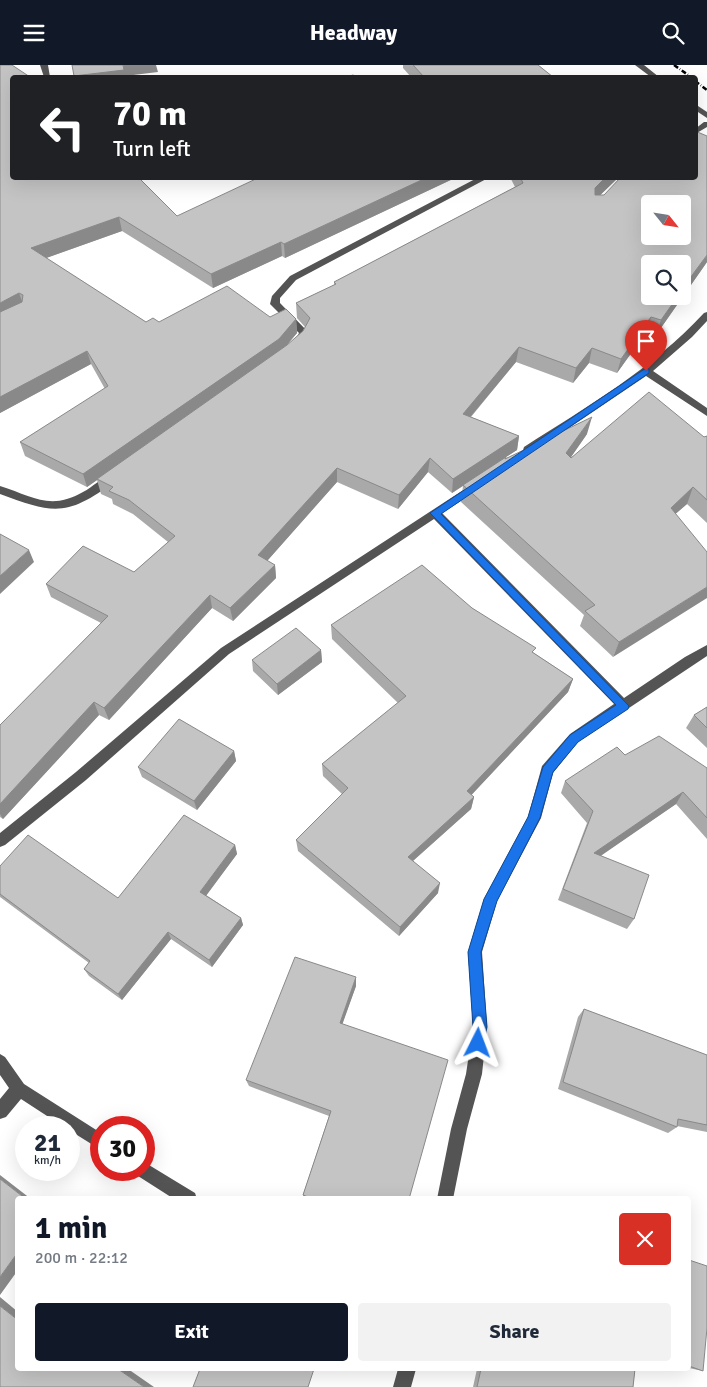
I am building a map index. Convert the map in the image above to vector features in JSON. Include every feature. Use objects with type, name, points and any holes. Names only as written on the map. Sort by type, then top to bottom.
[{"type":"street","points":[[639,65],[652,75]]},
{"type":"street","points":[[289,351],[300,342],[304,333],[275,304],[275,298],[294,278],[480,180]]},
{"type":"street","points":[[516,458],[646,371],[696,328],[707,315]]},
{"type":"street","points":[[646,371],[707,413]]},
{"type":"street","points":[[0,490],[45,506],[61,506],[86,496],[125,468]]},
{"type":"street","points":[[0,841],[81,776],[225,651],[484,480]]},
{"type":"street","points":[[435,513],[624,706]]},
{"type":"street","points":[[446,1196],[459,1129],[474,1074],[480,1027],[475,952],[491,899],[534,818],[548,770],[574,738],[624,706],[689,660],[707,651]]},
{"type":"street","points":[[0,1062],[19,1089],[90,1135]]},
{"type":"street","points":[[0,1111],[19,1089]]},
{"type":"street","points":[[155,1177],[184,1196]]},
{"type":"street","points":[[402,1387],[406,1371]]},
{"type":"building","points":[[0,65],[12,65],[27,75],[10,75],[10,180],[141,180],[177,216],[254,180],[422,180],[284,244],[281,242],[211,274],[119,217],[31,248],[146,322],[153,318],[159,322],[227,286],[270,317],[286,309],[296,319],[279,339],[83,474],[20,442],[108,386],[87,351],[0,397],[0,312],[22,302],[23,295],[19,293],[0,303]]},
{"type":"building","points":[[72,65],[123,65],[124,70],[82,75],[74,75]]},
{"type":"building","points":[[413,65],[538,65],[550,75],[422,75]]},
{"type":"building","points":[[698,132],[707,136],[707,255],[691,277],[691,255],[641,255],[641,305],[672,305],[661,320],[651,317],[621,359],[592,348],[576,368],[519,347],[463,414],[519,436],[453,479],[430,458],[399,495],[337,468],[258,555],[275,565],[230,608],[210,595],[104,708],[94,702],[0,804],[0,725],[108,616],[46,584],[83,546],[134,572],[175,536],[129,500],[109,491],[113,487],[97,479],[287,345],[303,331],[310,318],[296,303],[336,284],[334,282],[523,183],[522,180],[603,180],[595,188],[595,195],[604,195],[618,180],[698,180]]},
{"type":"building","points":[[649,392],[704,437],[707,436],[707,500],[693,487],[671,508],[707,552],[707,587],[619,642],[585,611],[595,605],[463,485],[506,457],[505,459],[592,417],[566,453],[571,458]]},
{"type":"building","points":[[0,534],[29,550],[0,576]]},
{"type":"building","points":[[422,565],[472,608],[536,648],[532,652],[573,679],[467,791],[474,797],[408,857],[440,883],[400,927],[296,840],[348,788],[322,764],[406,696],[331,625]]},
{"type":"building","points":[[296,628],[321,650],[277,684],[252,660]]},
{"type":"building","points":[[707,707],[707,728],[694,715]]},
{"type":"building","points":[[179,719],[234,751],[194,801],[138,767]]},
{"type":"building","points":[[659,736],[707,768],[707,818],[683,792],[594,853],[649,875],[634,919],[563,889],[593,811],[565,781],[617,747],[625,755]]},
{"type":"building","points":[[184,815],[235,845],[200,892],[241,918],[209,960],[168,932],[118,994],[84,969],[90,961],[0,894],[0,866],[28,835],[118,898]]},
{"type":"building","points":[[295,957],[356,977],[340,1023],[448,1060],[410,1196],[303,1195],[331,1111],[246,1080]]},
{"type":"building","points":[[584,1009],[707,1055],[707,1125],[678,1119],[677,1127],[563,1082]]},
{"type":"building","points":[[0,1179],[22,1196],[15,1196],[15,1256],[0,1277]]},
{"type":"building","points":[[691,1261],[707,1266],[707,1328],[703,1371],[691,1367]]},
{"type":"building","points":[[0,1306],[15,1318],[15,1371],[121,1371],[144,1387],[0,1387]]},
{"type":"building","points":[[199,1371],[313,1371],[308,1387],[193,1387]]},
{"type":"building","points":[[481,1371],[635,1371],[633,1387],[477,1387]]},
{"type":"railway","points":[[674,65],[688,75]]},
{"type":"railway","points":[[698,83],[707,90]]},
{"type":"route","points":[[478,1043],[480,1027],[475,952],[491,899],[534,818],[548,770],[574,738],[624,706],[435,513],[646,371]]}]
